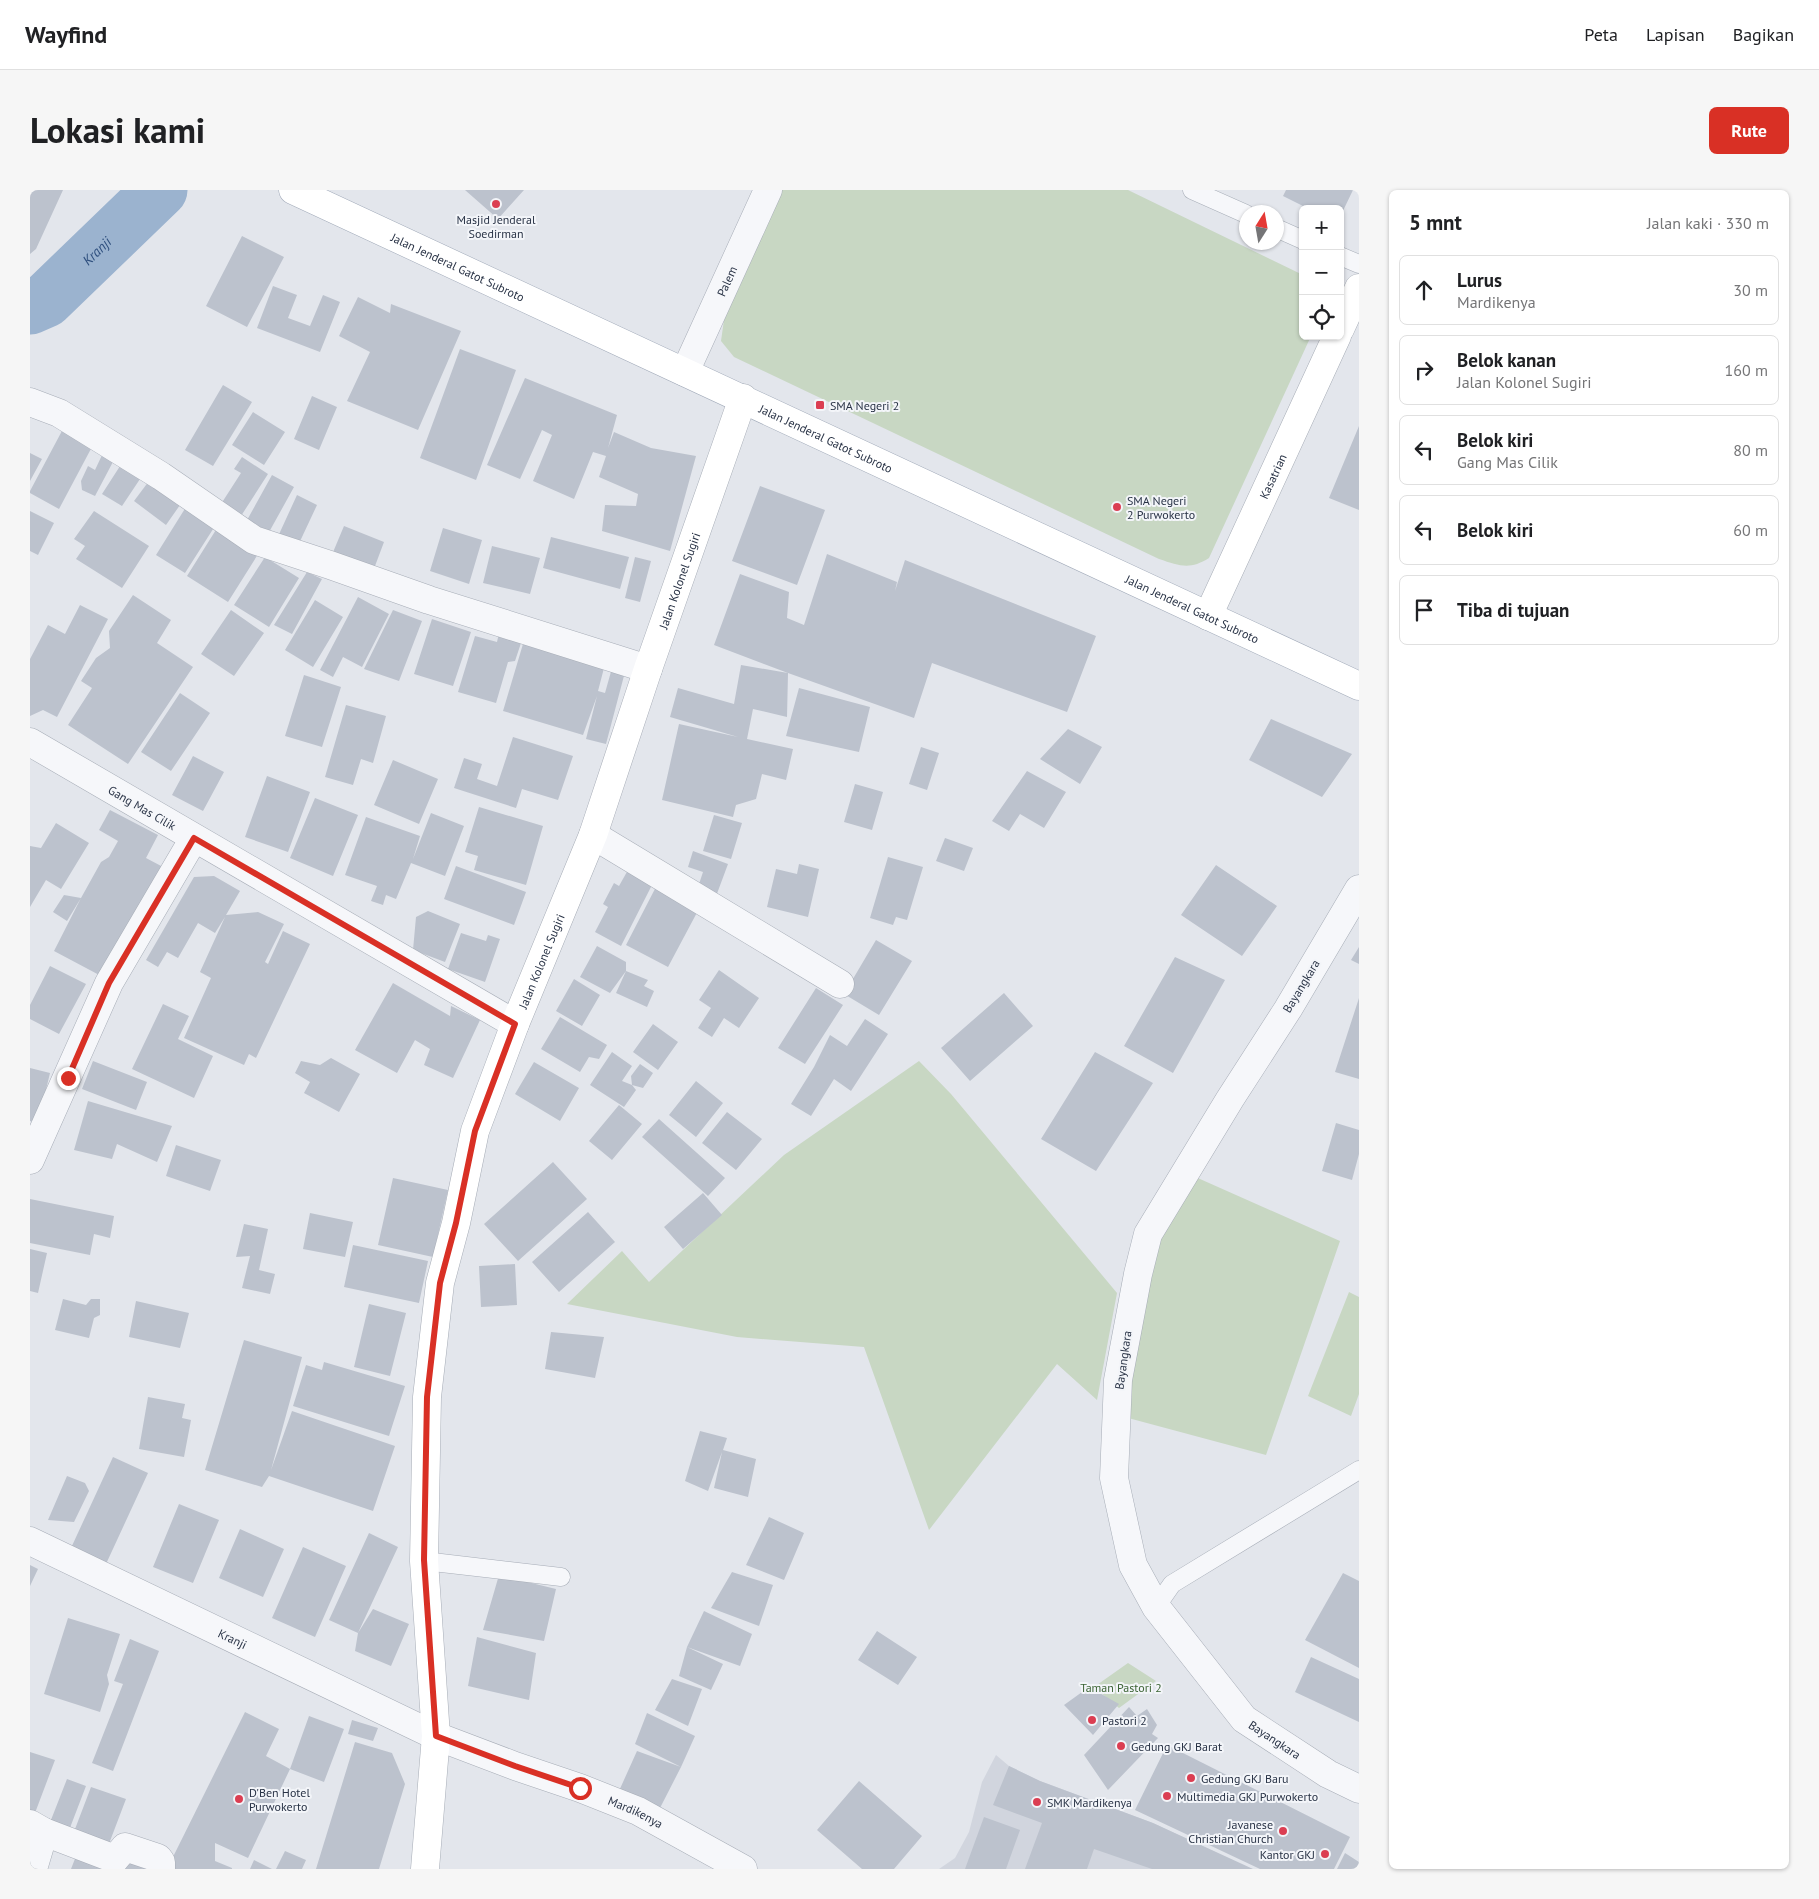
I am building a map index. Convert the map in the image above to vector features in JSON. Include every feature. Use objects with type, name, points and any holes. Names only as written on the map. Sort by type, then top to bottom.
[{"type":"street","name":"Jalan Jenderal Gatot Subroto","points":[[292,190],[1359,686]]},
{"type":"street","name":"Palem","points":[[685,372],[768,190]]},
{"type":"street","points":[[1344,321],[1359,288]]},
{"type":"street","name":"Kasatrian","points":[[1208,616],[1335,340]]},
{"type":"street","name":"Jalan Kolonel Sugiri","points":[[424,1869],[436,1736],[424,1560],[427,1397],[440,1283],[456,1223],[475,1131],[515,1024],[592,835],[648,668],[743,398]]},
{"type":"street","points":[[30,402],[59,413],[161,476],[254,540],[429,600],[648,668]]},
{"type":"street","name":"Gang Mas Cilik","points":[[30,742],[515,1024]]},
{"type":"street","points":[[592,835],[840,984]]},
{"type":"street","points":[[33,1148],[109,983],[194,838]]},
{"type":"street","name":"Bayangkara","points":[[1359,889],[1288,1009],[1230,1099],[1148,1234],[1138,1274],[1118,1380],[1114,1478],[1133,1565],[1156,1607],[1244,1719],[1328,1774],[1359,1788]]},
{"type":"street","name":"Kranji","points":[[30,1541],[154,1598],[436,1736]]},
{"type":"street","name":"Mardikenya","points":[[436,1736],[638,1811],[743,1869]]},
{"type":"street","points":[[33,1869],[37,1828],[115,1859],[125,1847],[158,1858],[161,1862],[161,1869]]},
{"type":"lane","points":[[1192,190],[1239,211]]},
{"type":"lane","points":[[1284,232],[1299,238]]},
{"type":"lane","points":[[1344,258],[1359,264]]},
{"type":"lane","points":[[1156,1607],[1172,1584],[1359,1470]]},
{"type":"lane","points":[[424,1560],[561,1577]]},
{"type":"shaded area","name":"SMK Mardikenya","points":[[996,1755],[1009,1766],[1040,1781],[1153,1823],[1251,1869],[939,1869],[955,1858],[969,1832],[982,1782]]},
{"type":"green space","name":"SMA Negeri 2 Purwokerto","points":[[782,190],[1128,190],[1239,244],[1239,250],[1252,250],[1299,273],[1299,340],[1309,340],[1209,558],[1196,564],[1185,566],[1159,559],[734,357],[721,341],[724,320]]},
{"type":"green space","points":[[919,1061],[951,1094],[1117,1293],[1097,1400],[1057,1364],[929,1530],[864,1347],[737,1337],[567,1304],[622,1251],[649,1282],[784,1155]]},
{"type":"green space","points":[[1191,1175],[1340,1241],[1266,1455],[1117,1415],[1167,1191]]},
{"type":"green space","points":[[1349,1292],[1359,1297],[1359,1394],[1351,1416],[1308,1396]]},
{"type":"green space","name":"Taman Pastori 2","points":[[1128,1663],[1156,1681],[1119,1708],[1094,1687]]},
{"type":"building","points":[[30,190],[63,190],[36,249],[30,254]]},
{"type":"building","name":"Masjid Jenderal Soedirman","points":[[465,190],[524,190],[498,219]]},
{"type":"building","points":[[1286,190],[1353,190],[1344,209],[1344,205],[1301,205],[1283,196]]},
{"type":"building","points":[[242,236],[284,257],[247,327],[206,306]]},
{"type":"building","points":[[273,286],[297,295],[288,318],[310,326],[323,295],[340,302],[320,352],[257,328]]},
{"type":"building","points":[[358,297],[390,313],[391,304],[461,331],[418,430],[347,401],[370,352],[339,336]]},
{"type":"building","points":[[460,349],[516,370],[476,480],[420,458]]},
{"type":"building","points":[[525,378],[617,415],[608,448],[614,432],[651,448],[696,456],[670,551],[602,531],[605,505],[636,506],[638,494],[599,477],[606,456],[593,452],[574,499],[533,481],[552,435],[542,430],[520,479],[487,465]]},
{"type":"building","points":[[223,385],[252,402],[213,466],[185,450]]},
{"type":"building","points":[[312,396],[337,407],[319,450],[294,439]]},
{"type":"building","points":[[253,412],[285,432],[264,465],[232,445]]},
{"type":"building","points":[[1359,426],[1359,510],[1329,498]]},
{"type":"building","points":[[63,429],[93,445],[59,509],[30,493],[30,491]]},
{"type":"building","points":[[30,453],[42,459],[30,481]]},
{"type":"building","points":[[103,453],[115,458],[95,496],[82,490],[81,481],[88,466],[95,470]]},
{"type":"building","points":[[242,457],[268,474],[241,516],[221,504],[241,473],[234,469]]},
{"type":"building","points":[[122,463],[142,476],[122,506],[102,494]]},
{"type":"building","points":[[272,475],[294,487],[268,534],[246,522]]},
{"type":"building","points":[[149,481],[180,505],[166,525],[134,501]]},
{"type":"building","points":[[760,486],[825,510],[797,585],[732,561]]},
{"type":"building","points":[[297,495],[317,505],[295,552],[275,543]]},
{"type":"building","points":[[186,507],[215,526],[185,573],[156,555]]},
{"type":"building","points":[[30,511],[54,523],[38,555],[30,551]]},
{"type":"building","points":[[94,511],[149,546],[122,588],[76,559],[85,546],[74,539]]},
{"type":"building","points":[[219,525],[260,551],[228,602],[187,576]]},
{"type":"building","points":[[344,526],[384,542],[372,574],[331,557]]},
{"type":"building","points":[[443,528],[482,540],[469,584],[430,571]]},
{"type":"building","points":[[551,537],[629,557],[620,589],[543,568]]},
{"type":"building","points":[[492,546],[540,558],[530,594],[483,583]]},
{"type":"building","points":[[827,554],[897,582],[895,591],[905,560],[1096,636],[1067,712],[932,663],[914,718],[714,645],[740,574],[789,592],[787,618],[804,625]]},
{"type":"building","points":[[265,557],[299,578],[269,627],[234,605]]},
{"type":"building","points":[[635,557],[651,561],[640,602],[625,598]]},
{"type":"building","points":[[307,572],[322,579],[292,634],[274,625]]},
{"type":"building","points":[[133,595],[171,620],[157,643],[193,667],[128,764],[68,725],[92,688],[81,681],[96,658],[110,648],[109,631]]},
{"type":"building","points":[[358,597],[389,614],[362,667],[343,657],[333,677],[320,670]]},
{"type":"building","points":[[315,600],[343,617],[313,667],[285,650]]},
{"type":"building","points":[[80,605],[108,619],[57,717],[43,710],[30,716],[30,659],[48,625],[65,634]]},
{"type":"building","points":[[231,610],[264,633],[234,676],[201,654]]},
{"type":"building","points":[[393,610],[422,621],[399,681],[364,669]]},
{"type":"building","points":[[432,619],[471,632],[453,686],[414,674]]},
{"type":"building","points":[[499,633],[522,640],[515,661],[508,662],[496,703],[458,692],[475,636],[497,642]]},
{"type":"building","points":[[523,644],[604,668],[598,691],[605,693],[612,668],[625,672],[606,744],[586,739],[597,696],[583,735],[503,711]]},
{"type":"building","points":[[741,665],[788,673],[787,717],[753,709],[747,739],[793,749],[786,780],[762,774],[756,799],[736,805],[733,817],[662,800],[679,724],[738,737],[670,717],[678,688],[734,704]]},
{"type":"building","points":[[304,675],[341,687],[322,747],[285,736]]},
{"type":"building","points":[[799,688],[870,707],[859,752],[786,736]]},
{"type":"building","points":[[180,693],[210,713],[171,771],[141,752]]},
{"type":"building","points":[[346,705],[386,716],[373,763],[361,759],[353,785],[325,777]]},
{"type":"building","points":[[1271,719],[1352,754],[1322,797],[1249,760]]},
{"type":"building","points":[[1068,729],[1102,747],[1080,784],[1040,759]]},
{"type":"building","points":[[513,737],[573,756],[558,800],[522,789],[516,808],[454,788],[464,758],[482,764],[477,779],[497,786]]},
{"type":"building","points":[[921,747],[939,753],[927,790],[909,784]]},
{"type":"building","points":[[193,756],[224,772],[203,811],[172,795]]},
{"type":"building","points":[[393,760],[438,779],[419,824],[374,805]]},
{"type":"building","points":[[1027,771],[1066,792],[1044,828],[1020,814],[1009,831],[992,821]]},
{"type":"building","points":[[267,776],[310,792],[288,852],[245,837]]},
{"type":"building","points":[[855,784],[883,792],[872,830],[844,822]]},
{"type":"building","points":[[315,798],[358,815],[333,876],[290,858]]},
{"type":"building","points":[[479,807],[543,826],[526,885],[474,870],[478,856],[465,852]]},
{"type":"building","points":[[110,810],[158,835],[146,858],[163,867],[103,977],[54,951],[101,862],[109,857],[118,841],[99,830]]},
{"type":"building","points":[[431,813],[464,826],[445,876],[411,863],[396,899],[386,895],[383,905],[371,901],[377,886],[345,875],[366,817],[420,836],[413,859]]},
{"type":"building","points":[[714,815],[742,823],[731,859],[703,851]]},
{"type":"building","points":[[56,823],[89,843],[61,889],[46,880],[30,907],[30,846],[41,848]]},
{"type":"building","points":[[945,838],[973,848],[964,871],[936,861]]},
{"type":"building","points":[[693,851],[728,864],[715,899],[696,893],[703,872],[688,867]]},
{"type":"building","points":[[888,857],[923,867],[907,920],[896,917],[893,925],[870,918]]},
{"type":"building","points":[[799,864],[819,869],[808,917],[767,907],[776,869],[797,874]]},
{"type":"building","points":[[1216,865],[1277,906],[1242,956],[1181,915]]},
{"type":"building","points":[[456,866],[526,892],[514,925],[444,899]]},
{"type":"building","points":[[628,870],[653,883],[621,946],[595,932],[608,907],[603,904],[614,883],[619,886]]},
{"type":"building","points":[[214,876],[240,891],[226,915],[258,912],[284,924],[265,962],[268,964],[283,931],[310,944],[256,1058],[249,1054],[244,1065],[184,1038],[211,978],[200,972],[225,917],[215,933],[198,923],[178,958],[167,952],[158,967],[146,960],[194,877]]},
{"type":"building","points":[[658,883],[701,905],[668,967],[626,945]]},
{"type":"building","points":[[64,895],[81,898],[67,921],[53,912]]},
{"type":"building","points":[[428,911],[460,924],[445,962],[413,950],[416,917]]},
{"type":"building","points":[[461,933],[486,941],[488,935],[500,939],[485,982],[448,969]]},
{"type":"building","points":[[876,940],[912,961],[879,1015],[844,994]]},
{"type":"building","points":[[597,946],[626,962],[626,971],[610,993],[580,977]]},
{"type":"building","points":[[1359,947],[1359,964],[1351,960]]},
{"type":"building","points":[[1175,957],[1225,980],[1173,1073],[1124,1046]]},
{"type":"building","points":[[50,966],[86,984],[59,1034],[30,1019],[30,1005]]},
{"type":"building","points":[[719,970],[759,998],[739,1028],[724,1018],[712,1037],[698,1028],[711,1008],[699,1000]]},
{"type":"building","points":[[626,971],[648,980],[644,986],[654,991],[647,1007],[616,993]]},
{"type":"building","points":[[574,979],[600,995],[582,1026],[556,1011]]},
{"type":"building","points":[[393,983],[450,1016],[451,1006],[480,1020],[453,1078],[424,1065],[430,1049],[415,1040],[397,1073],[355,1050]]},
{"type":"building","points":[[816,988],[843,1005],[805,1064],[778,1048]]},
{"type":"building","points":[[1004,993],[1033,1026],[970,1081],[941,1048]]},
{"type":"building","points":[[1359,998],[1359,1079],[1335,1072]]},
{"type":"building","points":[[163,1004],[189,1016],[178,1039],[213,1056],[194,1098],[132,1069]]},
{"type":"building","points":[[560,1017],[607,1045],[599,1059],[589,1057],[580,1072],[541,1049]]},
{"type":"building","points":[[865,1019],[888,1034],[851,1091],[834,1079],[811,1116],[791,1104],[814,1067],[830,1035],[847,1046]]},
{"type":"building","points":[[653,1024],[678,1042],[658,1070],[633,1052]]},
{"type":"building","points":[[612,1052],[632,1066],[622,1081],[632,1085],[636,1090],[624,1107],[590,1085]]},
{"type":"building","points":[[1095,1052],[1153,1083],[1096,1171],[1041,1139]]},
{"type":"building","points":[[331,1058],[360,1074],[339,1112],[304,1093],[310,1082],[295,1073],[301,1061],[320,1065]]},
{"type":"building","points":[[93,1061],[147,1082],[136,1110],[82,1089]]},
{"type":"building","points":[[534,1062],[579,1088],[560,1121],[515,1094]]},
{"type":"building","points":[[640,1064],[653,1073],[643,1088],[632,1085],[631,1076]]},
{"type":"building","points":[[30,1068],[50,1073],[38,1123],[30,1121]]},
{"type":"building","points":[[696,1081],[723,1103],[696,1137],[669,1115]]},
{"type":"building","points":[[88,1101],[172,1126],[157,1162],[117,1144],[112,1159],[74,1150]]},
{"type":"building","points":[[619,1105],[642,1124],[612,1160],[589,1141]]},
{"type":"building","points":[[727,1112],[762,1139],[736,1170],[702,1143]]},
{"type":"building","points":[[659,1119],[725,1178],[708,1196],[642,1137]]},
{"type":"building","points":[[1336,1123],[1359,1130],[1359,1154],[1352,1180],[1322,1171]]},
{"type":"building","points":[[176,1145],[221,1160],[210,1191],[166,1176]]},
{"type":"building","points":[[553,1162],[587,1199],[518,1261],[484,1224]]},
{"type":"building","points":[[393,1178],[448,1190],[433,1257],[378,1245]]},
{"type":"building","points":[[703,1193],[722,1215],[683,1249],[664,1227]]},
{"type":"building","points":[[30,1199],[114,1216],[110,1238],[94,1234],[90,1255],[30,1243]]},
{"type":"building","points":[[588,1212],[615,1242],[559,1292],[532,1262]]},
{"type":"building","points":[[310,1213],[353,1222],[345,1257],[303,1249]]},
{"type":"building","points":[[244,1224],[268,1229],[259,1270],[275,1274],[270,1294],[242,1288],[250,1256],[236,1257]]},
{"type":"building","points":[[353,1245],[428,1261],[419,1303],[344,1287]]},
{"type":"building","points":[[30,1249],[47,1253],[38,1293],[30,1291]]},
{"type":"building","points":[[515,1264],[517,1305],[481,1307],[479,1266]]},
{"type":"building","points":[[63,1299],[86,1305],[91,1299],[100,1299],[100,1315],[94,1318],[89,1338],[55,1330]]},
{"type":"building","points":[[136,1301],[189,1313],[180,1348],[129,1337]]},
{"type":"building","points":[[369,1304],[406,1313],[390,1376],[354,1367]]},
{"type":"building","points":[[551,1332],[604,1337],[595,1378],[545,1369]]},
{"type":"building","points":[[244,1340],[302,1357],[271,1470],[292,1411],[395,1446],[373,1511],[269,1476],[262,1487],[205,1470]]},
{"type":"building","points":[[324,1362],[405,1386],[389,1436],[293,1406],[306,1365],[322,1370]]},
{"type":"building","points":[[148,1397],[185,1404],[182,1418],[191,1420],[184,1457],[139,1449]]},
{"type":"building","points":[[700,1431],[727,1438],[723,1450],[756,1459],[748,1497],[714,1488],[722,1452],[708,1491],[685,1481]]},
{"type":"building","points":[[113,1457],[148,1473],[106,1564],[71,1548]]},
{"type":"building","points":[[67,1476],[85,1483],[89,1491],[74,1522],[48,1520]]},
{"type":"building","points":[[179,1504],[219,1520],[193,1583],[153,1567]]},
{"type":"building","points":[[769,1517],[804,1533],[784,1580],[746,1565]]},
{"type":"building","points":[[240,1529],[284,1549],[263,1597],[219,1578]]},
{"type":"building","points":[[369,1533],[398,1547],[358,1633],[329,1620]]},
{"type":"building","points":[[303,1547],[346,1566],[315,1637],[272,1618]]},
{"type":"building","points":[[30,1565],[38,1569],[30,1586]]},
{"type":"building","points":[[732,1572],[773,1585],[759,1626],[711,1608]]},
{"type":"building","points":[[1343,1573],[1359,1581],[1359,1668],[1305,1640]]},
{"type":"building","points":[[499,1575],[556,1589],[544,1641],[483,1630]]},
{"type":"building","points":[[373,1609],[409,1624],[391,1666],[355,1651],[358,1633]]},
{"type":"building","points":[[704,1611],[752,1634],[740,1666],[687,1647]]},
{"type":"building","points":[[68,1618],[120,1634],[107,1675],[109,1684],[100,1712],[44,1694]]},
{"type":"building","points":[[877,1631],[917,1657],[898,1685],[858,1660]]},
{"type":"building","points":[[477,1637],[536,1653],[529,1700],[468,1686]]},
{"type":"building","points":[[130,1639],[159,1651],[113,1771],[92,1763],[123,1684],[114,1681]]},
{"type":"building","points":[[687,1647],[723,1664],[711,1690],[679,1676]]},
{"type":"building","points":[[1311,1657],[1359,1679],[1359,1722],[1295,1692]]},
{"type":"building","points":[[672,1679],[702,1689],[688,1726],[655,1710]]},
{"type":"building","name":"Pastori 2","points":[[1089,1687],[1119,1704],[1093,1735],[1064,1705]]},
{"type":"building","name":"Gedung GKJ Barat","points":[[1129,1707],[1137,1716],[1147,1709],[1157,1725],[1152,1734],[1158,1738],[1108,1790],[1084,1755]]},
{"type":"building","name":"D'Ben Hotel Purwokerto","points":[[245,1712],[279,1729],[266,1756],[290,1769],[248,1858],[215,1843],[215,1861],[232,1869],[167,1869]]},
{"type":"building","points":[[647,1713],[695,1736],[681,1767],[635,1744]]},
{"type":"building","points":[[309,1716],[344,1729],[324,1782],[290,1769]]},
{"type":"building","points":[[352,1720],[378,1728],[373,1741],[348,1734]]},
{"type":"building","points":[[355,1742],[392,1753],[405,1784],[379,1869],[316,1869]]},
{"type":"building","name":"Gedung GKJ Baru","points":[[1167,1745],[1350,1837],[1334,1869],[1260,1869],[1135,1810]]},
{"type":"building","points":[[637,1751],[681,1767],[660,1808],[619,1791]]},
{"type":"building","points":[[30,1752],[55,1760],[35,1813],[30,1811]]},
{"type":"building","name":"SMK Mardikenya","points":[[1009,1766],[1040,1781],[1153,1823],[1253,1869],[1152,1869],[1094,1849],[1087,1869],[1025,1869],[1042,1823],[993,1805]]},
{"type":"building","points":[[67,1779],[86,1786],[68,1833],[49,1825]]},
{"type":"building","points":[[859,1781],[922,1836],[894,1869],[862,1869],[817,1830]]},
{"type":"building","points":[[91,1787],[126,1799],[107,1849],[72,1837]]},
{"type":"building","points":[[984,1817],[1020,1830],[1006,1869],[965,1869]]},
{"type":"building","points":[[126,1850],[148,1869],[121,1869]]},
{"type":"building","points":[[78,1851],[115,1869],[71,1869]]},
{"type":"building","points":[[285,1851],[306,1860],[302,1869],[276,1869]]},
{"type":"building","points":[[1345,1853],[1359,1862],[1359,1869],[1337,1869]]},
{"type":"building","points":[[254,1860],[272,1869],[250,1869]]},
{"type":"waterway","name":"Kranji","points":[[30,307],[46,300],[160,190]]},
{"type":"place","name":"Masjid Jenderal Soedirman","points":[[496,204]]},
{"type":"place","name":"SMA Negeri 2","points":[[820,405]]},
{"type":"place","name":"SMA Negeri 2 Purwokerto","points":[[1117,507]]},
{"type":"place","name":"Pastori 2","points":[[1092,1720]]},
{"type":"place","name":"Gedung GKJ Barat","points":[[1121,1746]]},
{"type":"place","name":"Gedung GKJ Baru","points":[[1191,1778]]},
{"type":"place","name":"Multimedia GKJ Purwokerto","points":[[1167,1796]]},
{"type":"place","name":"D'Ben Hotel Purwokerto","points":[[239,1799]]},
{"type":"place","name":"SMK Mardikenya","points":[[1037,1802]]},
{"type":"place","name":"Javanese Christian Church","points":[[1283,1831]]},
{"type":"place","name":"Kantor GKJ","points":[[1325,1854]]},
{"type":"route","points":[[68,1078],[109,983],[194,838],[515,1024],[475,1131],[456,1223],[440,1283],[427,1397],[424,1560],[436,1736],[580,1788]]}]
